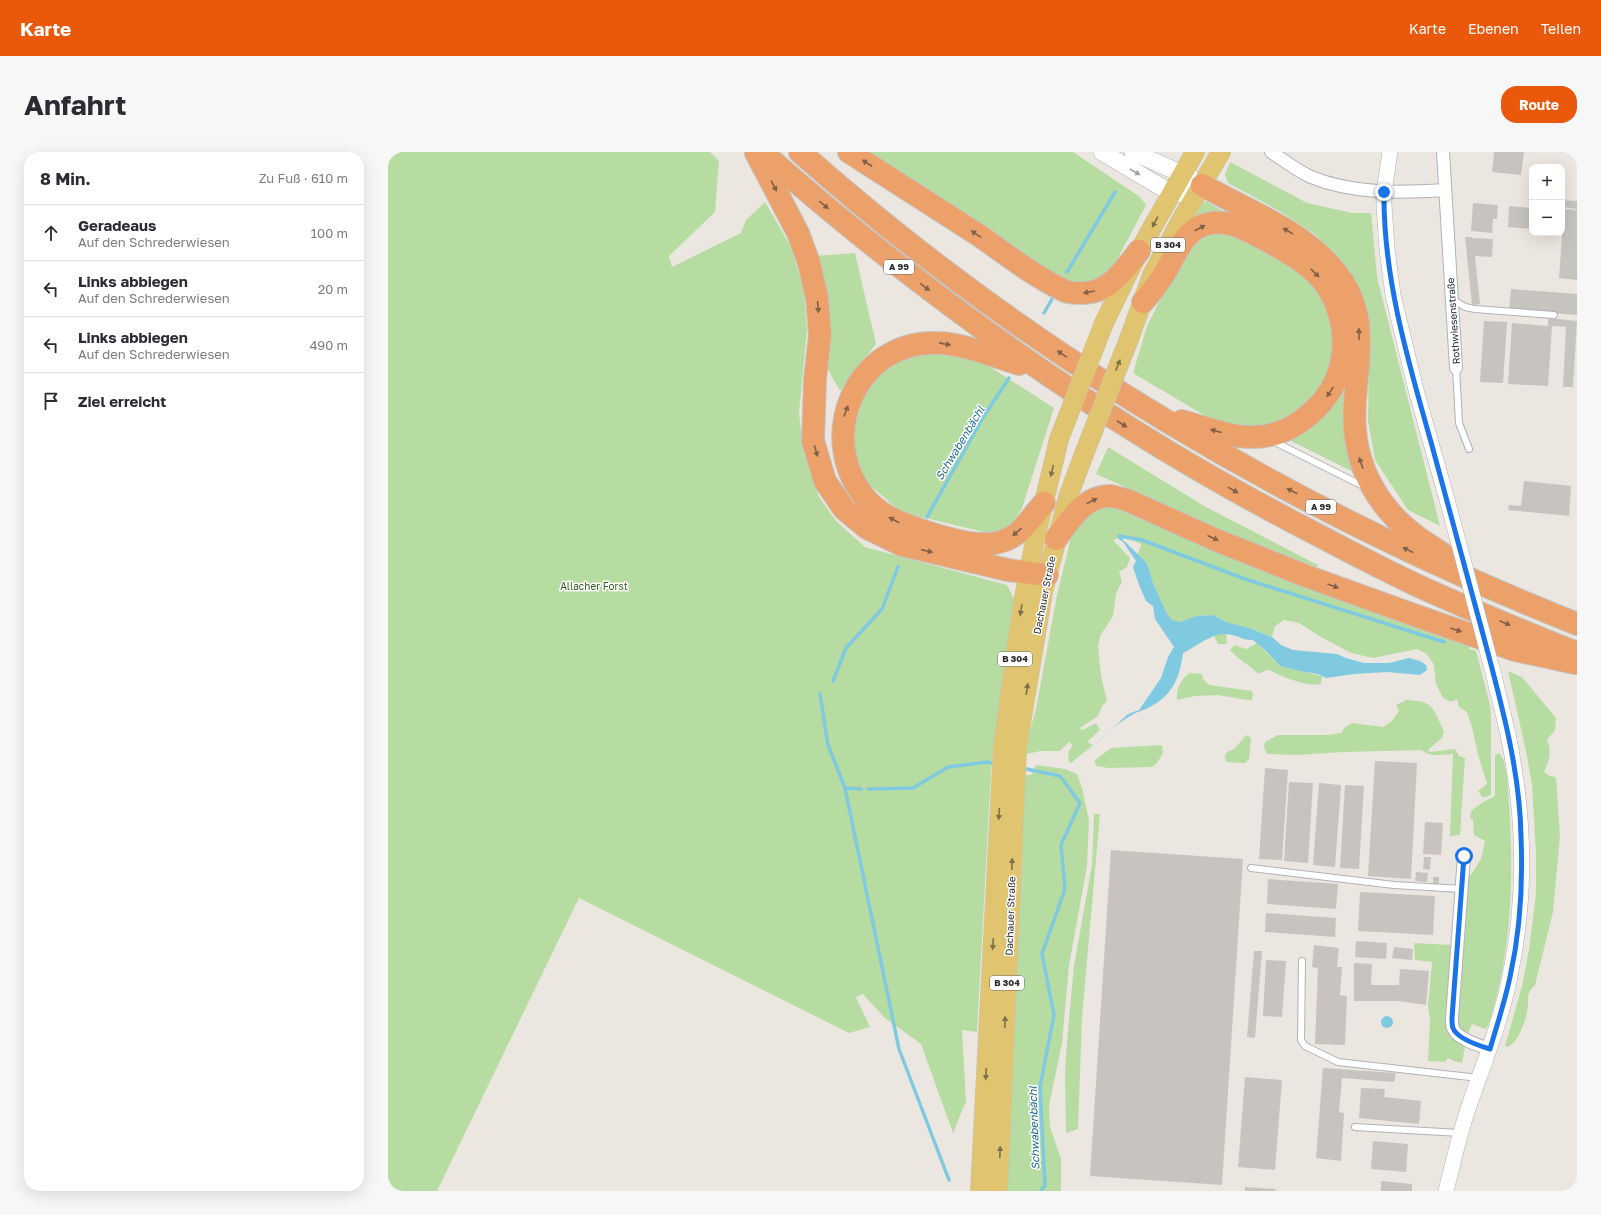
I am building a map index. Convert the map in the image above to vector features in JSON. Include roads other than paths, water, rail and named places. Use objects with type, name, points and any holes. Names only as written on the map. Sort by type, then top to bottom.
[{"type":"highway","points":[[755,152],[798,233],[809,263],[818,298],[820,335],[815,379],[813,441],[825,481],[829,487],[844,509],[867,528],[902,545],[1008,570],[1038,574]]},
{"type":"highway","name":"A 99","points":[[762,152],[915,280],[969,321],[1042,372],[1141,436],[1260,505],[1433,593],[1577,653]]},
{"type":"highway","name":"A 99","points":[[800,152],[880,220],[982,299],[1070,360],[1200,441],[1272,481],[1363,528],[1494,590],[1577,624]]},
{"type":"highway","points":[[849,152],[1066,292],[1083,293],[1100,290],[1119,276],[1139,251]]},
{"type":"highway","points":[[1200,188],[1288,231],[1304,241],[1329,264],[1343,282],[1358,316],[1359,350],[1355,406],[1356,444],[1366,477],[1387,509],[1412,533],[1494,590]]},
{"type":"highway","points":[[1143,302],[1163,276],[1184,239],[1200,226],[1228,223],[1251,232],[1302,261],[1320,278],[1336,303],[1342,320],[1344,350],[1339,374],[1316,410],[1304,420],[1278,433],[1252,437],[1234,435],[1154,412]]},
{"type":"highway","points":[[1042,372],[986,354],[938,342],[902,348],[888,354],[858,384],[844,416],[842,440],[845,460],[851,478],[867,500],[882,513],[902,524],[942,537],[985,544],[997,544],[1009,539],[1019,531],[1044,503]]},
{"type":"highway","points":[[1056,539],[1070,519],[1081,508],[1095,498],[1112,496],[1127,500],[1222,542],[1306,576],[1414,616],[1515,650],[1577,664]]},
{"type":"main road","points":[[1102,152],[1170,193],[1187,194],[1200,188],[1182,173],[1135,153]]},
{"type":"main road","points":[[1135,153],[1150,156],[1169,152]]},
{"type":"main road","name":"Dachauer Straße","points":[[1038,574],[1044,503],[1059,439],[1104,323],[1139,251],[1194,152]]},
{"type":"main road","name":"Dachauer Straße","points":[[980,1191],[1010,746],[1022,608],[1056,539],[1068,496],[1152,275],[1180,222],[1221,152]]},
{"type":"main road","name":"Dachauer Straße","points":[[998,1191],[1008,775]]},
{"type":"street","points":[[1271,152],[1309,176],[1340,187],[1384,192],[1444,190]]},
{"type":"street","points":[[1390,152],[1384,192],[1387,249],[1393,295],[1416,390],[1494,676],[1513,763],[1521,834],[1522,871],[1518,929],[1510,977],[1490,1049],[1460,1133],[1446,1191]]},
{"type":"street","name":"Rothwiesenstraße","points":[[1443,152],[1444,190],[1456,368]]},
{"type":"street","points":[[1464,856],[1452,1028],[1457,1034],[1465,1039],[1490,1049]]},
{"type":"lane","points":[[1451,299],[1465,307],[1475,309],[1554,315]]},
{"type":"lane","name":"Rothwiesenstraße","points":[[1456,368],[1459,423],[1469,449]]},
{"type":"lane","points":[[1264,436],[1375,492]]},
{"type":"lane","points":[[1251,868],[1394,885],[1462,889]]},
{"type":"lane","points":[[1302,961],[1301,1040],[1305,1046],[1338,1062],[1479,1078]]},
{"type":"lane","points":[[1355,1127],[1460,1133]]},
{"type":"water","points":[[1119,536],[1147,563],[1153,583],[1166,612],[1172,620],[1181,622],[1196,616],[1213,615],[1226,622],[1249,628],[1272,637],[1281,645],[1293,650],[1337,654],[1364,663],[1389,663],[1409,658],[1420,661],[1426,665],[1427,670],[1420,675],[1387,672],[1354,674],[1326,678],[1318,674],[1280,666],[1253,640],[1232,635],[1219,635],[1206,640],[1183,653],[1179,672],[1173,687],[1162,699],[1146,709],[1135,713],[1111,730],[1128,714],[1139,710],[1161,678],[1168,657],[1174,647],[1155,619],[1153,606],[1146,601],[1133,567],[1136,561]]},
{"type":"water","points":[[1385,1016],[1389,1016],[1393,1022],[1389,1028],[1385,1028],[1381,1024],[1381,1020]]},
{"type":"waterway","name":"Schwabenbächl","points":[[1067,272],[1115,192]]},
{"type":"waterway","name":"Schwabenbächl","points":[[1044,313],[1052,299]]},
{"type":"waterway","name":"Schwabenbächl","points":[[927,517],[984,416],[1009,378]]},
{"type":"waterway","points":[[1121,539],[1119,536],[1142,540],[1245,579],[1444,642]]},
{"type":"waterway","name":"Schwabenbächl","points":[[833,681],[846,648],[882,609],[898,567]]},
{"type":"waterway","name":"Schwabenbächl","points":[[820,694],[828,745],[845,788],[861,789]]},
{"type":"waterway","name":"Schwabenbächl","points":[[868,789],[913,788],[948,767],[987,762],[996,764]]},
{"type":"waterway","name":"Schwabenbächl","points":[[1022,768],[1060,776],[1080,803],[1061,845],[1065,889],[1042,954],[1054,1015],[1040,1087],[1045,1185],[1041,1191]]},
{"type":"waterway","points":[[845,788],[899,1049],[949,1180]]},
{"type":"park label","name":"Allacher Forst","points":[[594,586]]}]
